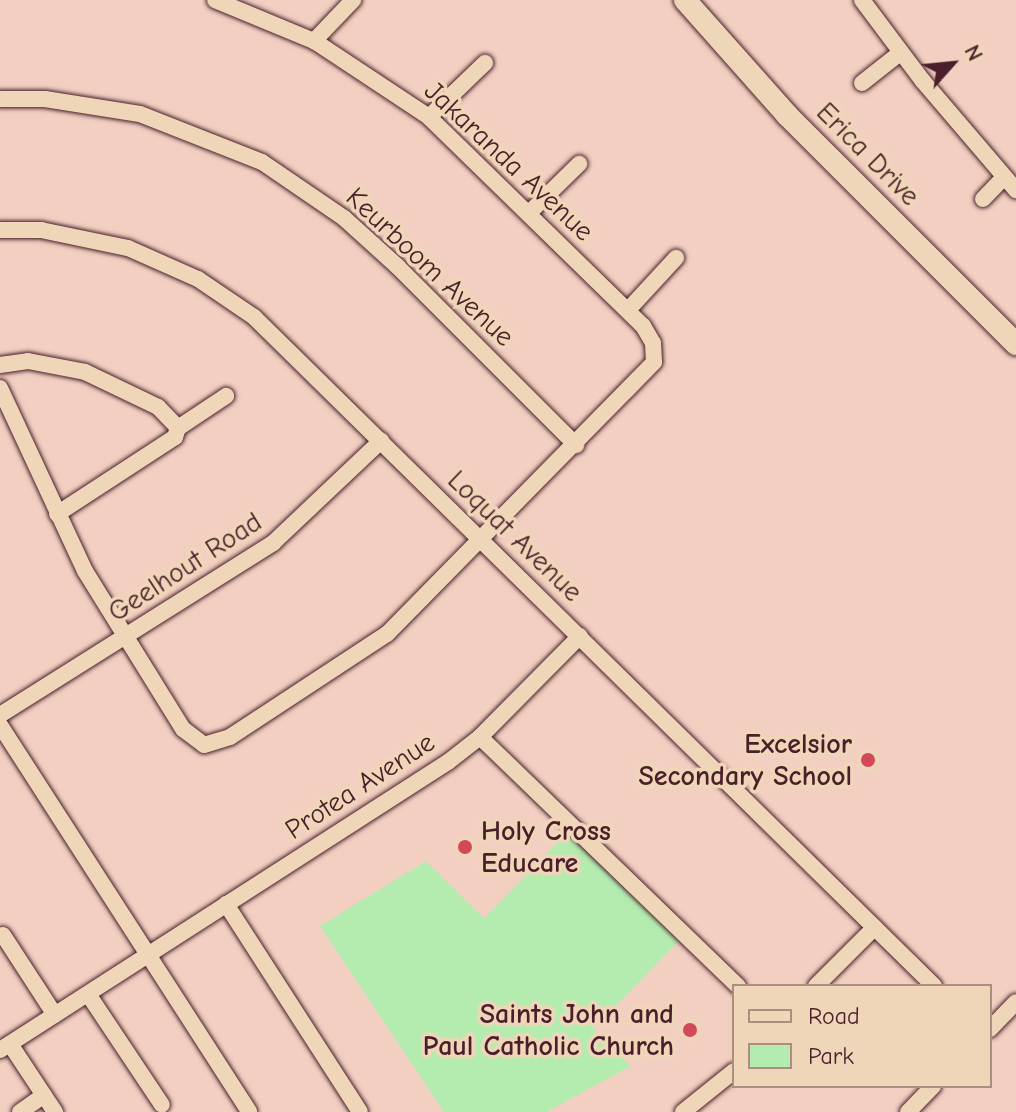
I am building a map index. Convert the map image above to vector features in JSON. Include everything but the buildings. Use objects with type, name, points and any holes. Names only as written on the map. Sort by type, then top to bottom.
[{"type":"main road","name":"Erica Drive","points":[[685,0],[787,115],[1016,344]]},
{"type":"street","name":"Jakaranda Avenue","points":[[215,0],[314,41],[429,117],[530,212],[649,334],[655,351],[644,377],[576,445]]},
{"type":"street","points":[[314,41],[353,0]]},
{"type":"street","points":[[862,0],[900,53],[1016,190]]},
{"type":"street","points":[[862,83],[900,53]]},
{"type":"street","points":[[429,117],[485,63]]},
{"type":"street","name":"Keurboom Avenue","points":[[0,99],[45,99],[140,114],[262,162],[344,218],[398,267],[576,445]]},
{"type":"street","points":[[530,212],[579,164]]},
{"type":"street","points":[[983,199],[1004,177]]},
{"type":"street","name":"Loquat Avenue","points":[[0,230],[93,239],[198,279],[290,348],[932,984]]},
{"type":"street","points":[[628,310],[676,258]]},
{"type":"street","points":[[0,365],[28,361],[85,372],[158,407],[178,428]]},
{"type":"street","points":[[0,388],[57,514],[125,638],[189,736],[214,744],[387,634],[576,445]]},
{"type":"street","points":[[57,514],[175,437],[178,428],[226,396]]},
{"type":"street","name":"Geelhout Road","points":[[0,715],[293,528],[381,441]]},
{"type":"street","name":"Protea Avenue","points":[[5,1047],[480,737],[580,636]]},
{"type":"street","points":[[0,725],[249,1112]]},
{"type":"street","points":[[480,737],[736,984]]},
{"type":"street","points":[[226,904],[360,1112]]},
{"type":"street","points":[[818,984],[875,927]]},
{"type":"street","points":[[3,935],[55,1015]]},
{"type":"street","points":[[88,994],[162,1105]]},
{"type":"street","points":[[992,1027],[1016,1002]]},
{"type":"street","points":[[5,1047],[55,1112]]},
{"type":"street","points":[[683,1112],[732,1073]]},
{"type":"street","points":[[908,1112],[931,1088]]},
{"type":"street","points":[[20,1112],[44,1095]]},
{"type":"green space","points":[[573,827],[685,935],[593,1029],[631,1066],[546,1112],[444,1112],[320,926],[426,861],[484,918]]},
{"type":"place","name":"Excelsior Secondary School","points":[[868,760]]},
{"type":"place","name":"Holy Cross Educare","points":[[465,847]]},
{"type":"place","name":"Saints John and Paul Catholic Church","points":[[690,1030]]}]
